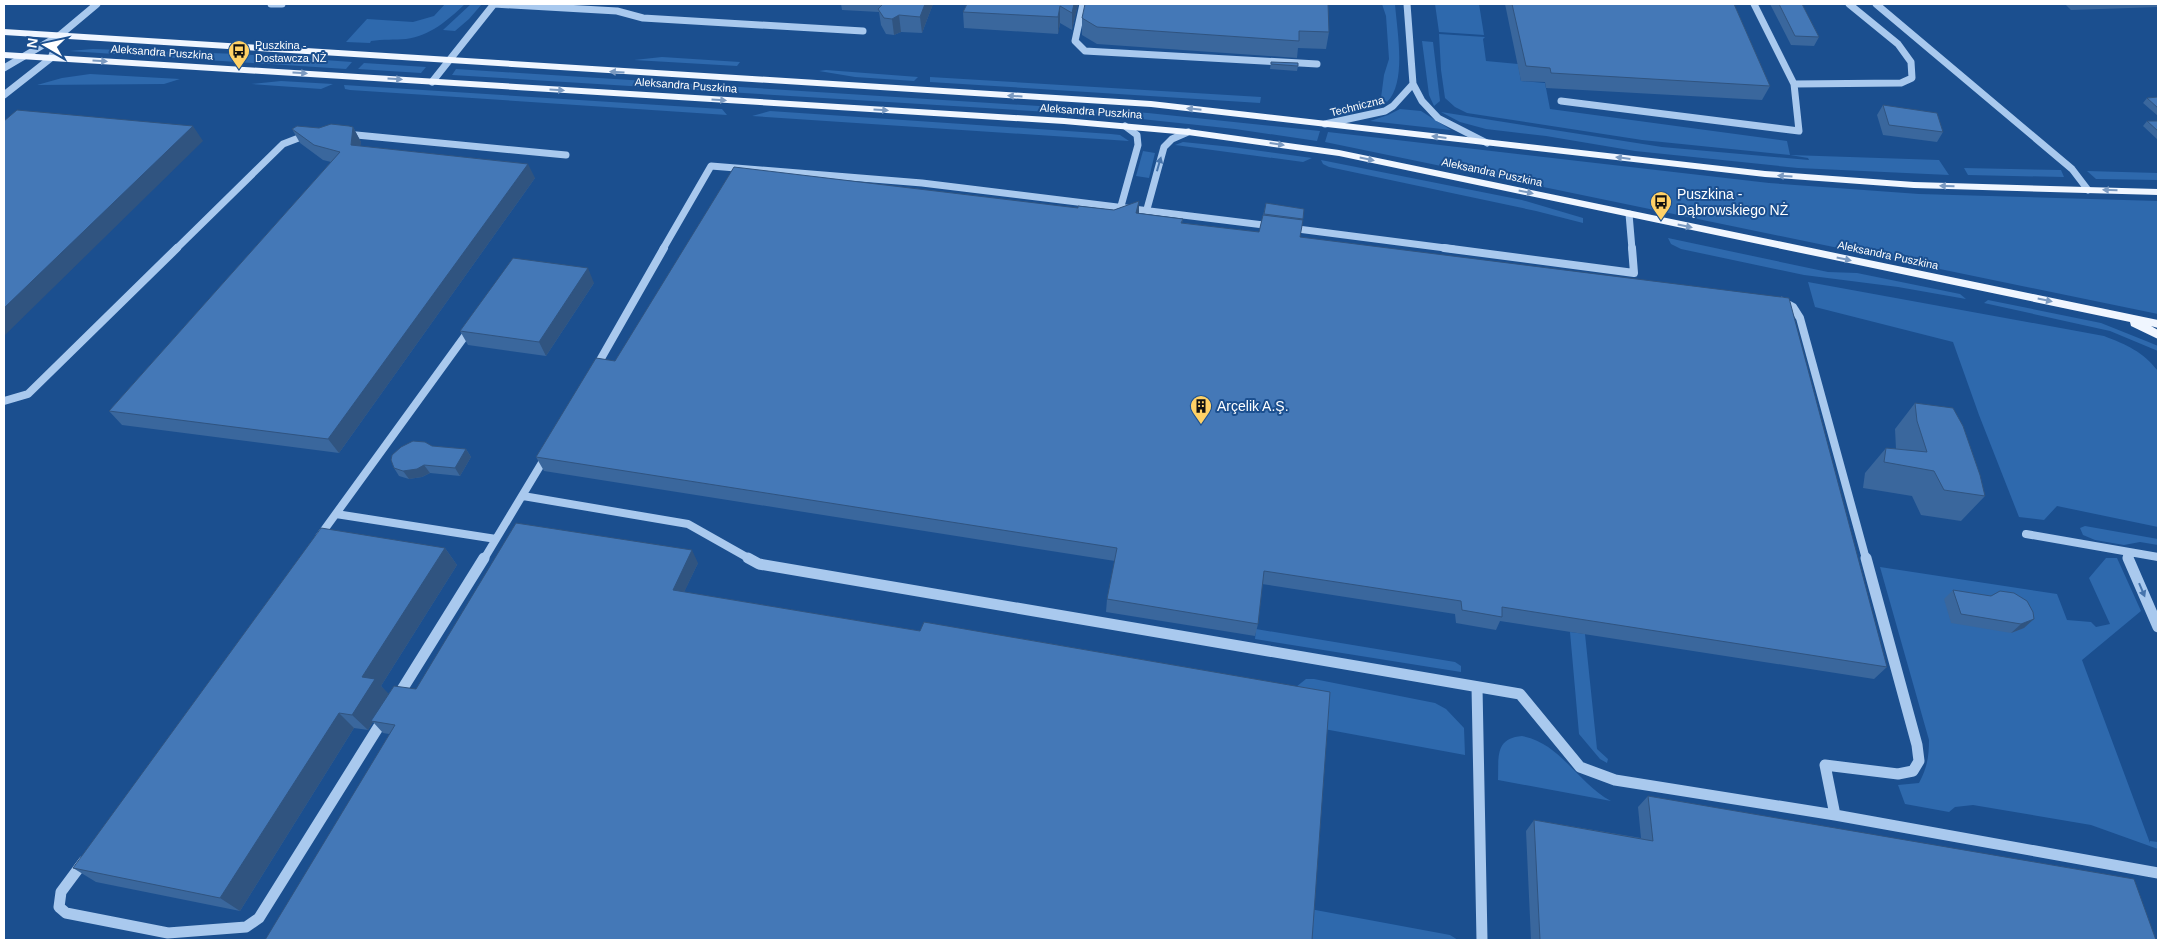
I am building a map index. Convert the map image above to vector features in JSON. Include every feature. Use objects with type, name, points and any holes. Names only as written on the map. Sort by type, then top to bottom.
[{"type":"main road","name":"Aleksandra Puszkina","points":[[4,32],[1151,104],[1765,174],[1914,185],[2158,192]]},
{"type":"main road","name":"Aleksandra Puszkina","points":[[4,55],[1125,126],[1188,132],[1339,153],[2158,324]]},
{"type":"main road","points":[[2122,316],[2158,335]]},
{"type":"street","points":[[4,68],[60,35],[97,4]]},
{"type":"street","points":[[271,4],[282,4]]},
{"type":"street","points":[[432,82],[494,4],[617,11],[643,18],[863,31]]},
{"type":"street","points":[[1083,4],[1075,41],[1085,51],[1316,64]]},
{"type":"street","points":[[1407,4],[1413,84],[1427,108],[1438,118],[1487,143]]},
{"type":"street","points":[[1561,101],[1799,131],[1794,84],[1754,4]]},
{"type":"street","points":[[1794,84],[1901,83],[1912,78],[1911,62],[1898,44],[1849,4]]},
{"type":"street","points":[[1876,4],[2072,169],[2088,190]]},
{"type":"street","points":[[4,95],[51,58],[60,35]]},
{"type":"street","name":"Techniczna","points":[[1325,124],[1385,111],[1393,106],[1413,84]]},
{"type":"street","points":[[1121,206],[1138,145],[1137,136],[1125,126]]},
{"type":"street","points":[[1147,209],[1164,147],[1172,139],[1188,132]]},
{"type":"street","points":[[4,401],[28,394],[283,144],[305,134],[314,133]]},
{"type":"street","points":[[340,133],[566,155]]},
{"type":"street","points":[[590,378],[711,166],[808,172],[1147,209],[1634,273],[1641,280]]},
{"type":"street","points":[[1629,214],[1634,273]]},
{"type":"street","points":[[1771,298],[1780,300],[1793,307],[1800,318],[1917,745],[1919,761],[1913,771],[1898,774],[1825,765],[1835,815]]},
{"type":"street","points":[[312,546],[476,321]]},
{"type":"street","points":[[90,852],[61,892],[59,907],[66,913],[166,937],[246,927],[259,918],[552,446]]},
{"type":"street","points":[[522,496],[688,524],[759,564],[1520,694],[1580,766],[1615,780],[1835,815],[2158,873]]},
{"type":"street","points":[[336,514],[496,539]]},
{"type":"street","points":[[2026,534],[2158,557]]},
{"type":"street","points":[[2126,552],[2158,627]]},
{"type":"street","points":[[1478,687],[1482,940]]},
{"type":"shaded area","points":[[445,4],[465,4],[445,21],[423,35],[406,39],[371,41],[370,43],[346,42],[367,19],[413,22],[434,16]]},
{"type":"shaded area","points":[[471,4],[482,4],[455,31],[443,30]]},
{"type":"shaded area","points":[[1382,4],[1395,4],[1399,41],[1397,82],[1387,102],[1381,98],[1384,75],[1389,59],[1386,16]]},
{"type":"shaded area","points":[[1435,4],[1479,4],[1484,35],[1439,32]]},
{"type":"shaded area","points":[[1439,34],[1485,37],[1483,39],[1486,61],[1518,64],[1521,81],[1545,83],[1550,109],[1787,141],[1790,155],[1642,140],[1467,113],[1455,107],[1445,98]]},
{"type":"shaded area","points":[[1422,41],[1433,42],[1440,101],[1434,106],[1429,95]]},
{"type":"shaded area","points":[[93,49],[239,54],[352,62],[346,69],[69,51]]},
{"type":"shaded area","points":[[662,57],[740,62],[737,66],[634,60]]},
{"type":"shaded area","points":[[364,63],[426,67],[421,73],[358,69]]},
{"type":"shaded area","points":[[456,69],[1148,113],[1320,131],[1317,141],[1235,129],[1113,116],[452,75]]},
{"type":"shaded area","points":[[819,71],[918,77],[914,81],[855,77]]},
{"type":"shaded area","points":[[90,74],[180,79],[164,84],[37,85],[62,78]]},
{"type":"shaded area","points":[[930,77],[1261,97],[1260,103],[930,82]]},
{"type":"shaded area","points":[[281,81],[333,84],[321,89],[251,84]]},
{"type":"shaded area","points":[[344,85],[722,109],[727,115],[350,90],[345,89]]},
{"type":"shaded area","points":[[1400,109],[1421,111],[1451,130],[1370,121]]},
{"type":"shaded area","points":[[770,111],[1111,134],[1120,135],[1129,141],[752,116]]},
{"type":"shaded area","points":[[1441,112],[1662,147],[1809,160],[1808,158],[1790,155],[1939,160],[1949,175],[1798,168],[1635,151],[1546,136],[1486,129],[1460,122]]},
{"type":"shaded area","points":[[1328,132],[1769,183],[1919,194],[2158,201],[2158,314],[1325,142]]},
{"type":"shaded area","points":[[1183,142],[1312,158],[1303,162],[1175,145]]},
{"type":"shaded area","points":[[1143,151],[1155,153],[1149,178],[1136,176]]},
{"type":"shaded area","points":[[1321,160],[1522,200],[1583,218],[1583,223],[1536,211],[1329,167],[1323,164]]},
{"type":"shaded area","points":[[1964,168],[2061,170],[2064,177],[1968,175]]},
{"type":"shaded area","points":[[2087,171],[2158,173],[2158,180],[2096,179]]},
{"type":"shaded area","points":[[1668,238],[1828,272],[1857,273],[1960,294],[1966,299],[1898,287],[1804,275],[1681,249],[1671,244]]},
{"type":"shaded area","points":[[1808,282],[2104,336],[2127,346],[2146,358],[2158,371],[2158,527],[2057,506],[2044,520],[2019,517],[1953,342],[1815,307]]},
{"type":"shaded area","points":[[1988,300],[2101,323],[2158,346],[2158,351],[2110,331],[1984,303]]},
{"type":"shaded area","points":[[2085,526],[2158,539],[2158,545],[2140,542],[2124,545],[2095,540],[2083,535],[2080,528]]},
{"type":"shaded area","points":[[2106,558],[2117,558],[2141,611],[2082,660],[2150,843],[2150,841],[2158,842],[2158,849],[2091,825],[1973,805],[1955,807],[1949,812],[1905,804],[1898,785],[1919,783],[1927,762],[1929,740],[1880,567],[2057,594],[2067,620],[2091,622],[2096,627],[2110,624],[2089,578]]},
{"type":"shaded area","points":[[1256,629],[1455,662],[1461,666],[1461,672],[1255,639]]},
{"type":"shaded area","points":[[1570,632],[1585,634],[1597,749],[1608,759],[1607,763],[1600,759],[1579,734]]},
{"type":"shaded area","points":[[1306,679],[1435,703],[1446,709],[1464,728],[1465,755],[1324,729],[1296,687]]},
{"type":"shaded area","points":[[1522,736],[1536,740],[1548,747],[1588,784],[1611,801],[1498,780],[1499,757],[1502,745],[1513,738]]},
{"type":"shaded area","points":[[1310,909],[1450,935],[1458,940],[1308,940]]},
{"type":"building","points":[[883,4],[925,4],[920,17],[899,15],[892,19],[884,18],[878,9]]},
{"type":"building","points":[[967,4],[1074,4],[1072,13],[1060,6],[1058,17],[963,12]]},
{"type":"building","points":[[1085,4],[1328,4],[1329,32],[1299,31],[1299,41],[1097,27],[1082,18]]},
{"type":"building","points":[[1512,4],[1734,4],[1770,86],[1551,73],[1550,68],[1526,66]]},
{"type":"building","points":[[1779,4],[1802,4],[1819,37],[1795,36]]},
{"type":"building","points":[[1271,62],[1298,63],[1298,66],[1271,64]]},
{"type":"building","points":[[2158,97],[2158,108],[2147,98]]},
{"type":"building","points":[[1883,105],[1937,113],[1943,132],[1889,125]]},
{"type":"building","points":[[17,110],[193,126],[4,308],[4,121]]},
{"type":"building","points":[[2147,121],[2158,121],[2158,131]]},
{"type":"building","points":[[331,124],[353,127],[351,145],[528,164],[328,439],[109,411],[340,152],[314,145],[292,129],[297,126],[319,128]]},
{"type":"building","name":"Arçelik A.Ş.","points":[[734,167],[1078,208],[1078,206],[1114,210],[1139,201],[1136,213],[1183,219],[1181,223],[1259,232],[1263,215],[1303,220],[1300,237],[1789,298],[1887,667],[1502,607],[1502,617],[1462,610],[1461,601],[1264,571],[1258,624],[1107,599],[1117,548],[536,457],[596,358],[615,361]]},
{"type":"building","points":[[1266,203],[1304,209],[1303,219],[1264,214]]},
{"type":"building","points":[[513,258],[588,268],[539,342],[460,331]]},
{"type":"building","points":[[1915,403],[1953,408],[1963,426],[1980,475],[1985,496],[1944,490],[1934,471],[1884,462],[1886,448],[1927,452],[1917,421]]},
{"type":"building","points":[[413,441],[425,442],[432,446],[466,449],[455,468],[424,465],[417,469],[403,471],[394,468],[391,460],[392,455],[401,447]]},
{"type":"building","points":[[516,523],[692,550],[673,590],[920,631],[924,622],[1330,692],[1312,940],[265,940],[395,725],[371,721],[394,686],[416,689]]},
{"type":"building","points":[[321,528],[445,548],[362,677],[375,679],[352,715],[339,713],[220,898],[73,868]]},
{"type":"building","points":[[1953,590],[1991,596],[2000,591],[2014,593],[2027,601],[2033,612],[2034,619],[2021,624],[1961,614]]},
{"type":"building","points":[[1648,796],[2134,879],[2156,940],[1540,940],[1534,820],[1653,841]]},
{"type":"place","name":"Puszkina - Dostawcza NŻ","points":[[239,70]]},
{"type":"place","name":"Puszkina - Dąbrowskiego NŻ","points":[[1661,221]]},
{"type":"place","name":"Arçelik A.Ş.","points":[[1201,425]]}]
